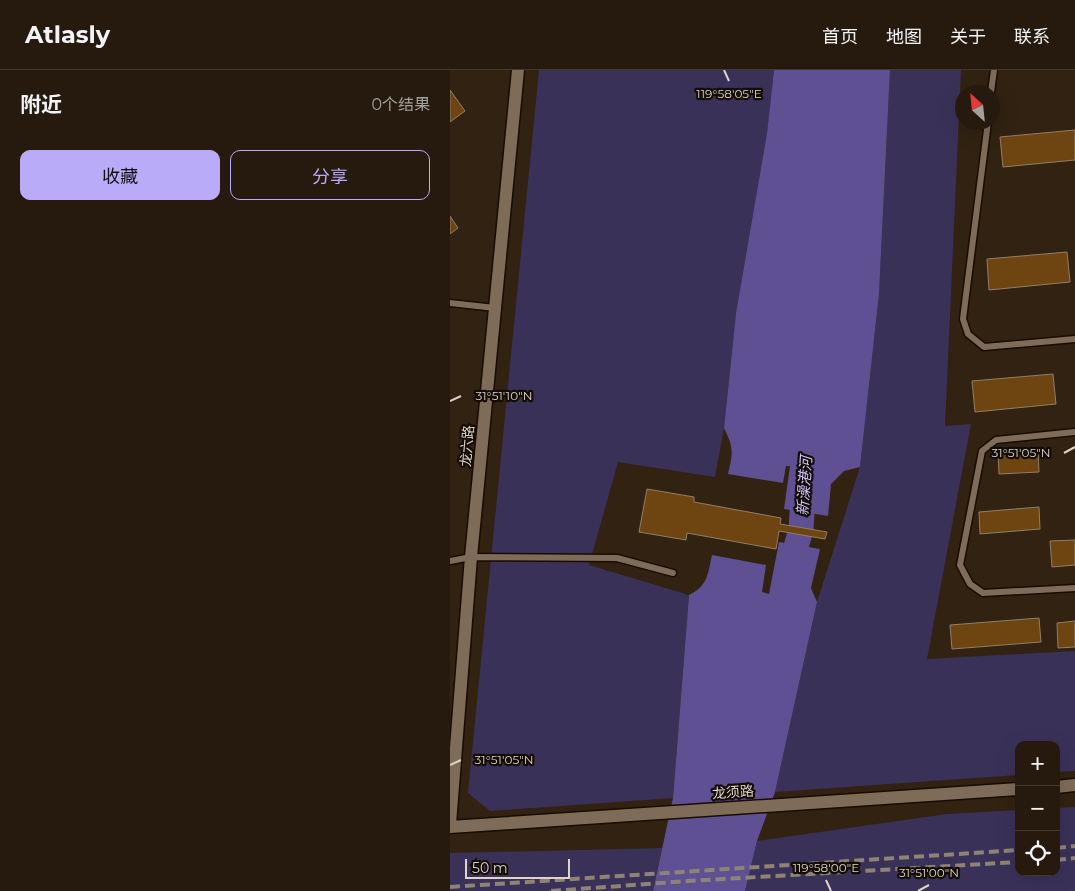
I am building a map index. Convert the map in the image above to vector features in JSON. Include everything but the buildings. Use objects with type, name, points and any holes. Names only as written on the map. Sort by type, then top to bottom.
[{"type":"street","name":"龙六路","points":[[450,826],[471,557],[518,70]]},
{"type":"street","points":[[1060,787],[1075,786]]},
{"type":"street","name":"龙须路","points":[[450,826],[1015,789]]},
{"type":"lane","points":[[993,85],[994,70]]},
{"type":"lane","points":[[987,130],[963,319],[968,334],[984,347],[1075,339]]},
{"type":"lane","points":[[450,303],[495,308]]},
{"type":"lane","points":[[1075,432],[996,440],[982,451],[960,565],[970,584],[983,593],[1075,588]]},
{"type":"lane","points":[[450,561],[471,557],[617,558],[673,573]]},
{"type":"shaded area","points":[[539,70],[774,70],[767,133],[736,313],[724,428],[715,477],[618,462],[589,565],[689,595],[673,798],[490,811],[468,793]]},
{"type":"shaded area","points":[[890,70],[961,70],[960,85],[955,85],[955,130],[958,130],[945,426],[971,424],[927,659],[1075,651],[1075,771],[1060,772],[1060,741],[1015,741],[1015,775],[775,792],[817,602],[860,467],[879,294]]},
{"type":"shaded area","points":[[1075,807],[1075,891],[745,891],[757,841],[947,814],[1015,810],[1015,876],[1060,876],[1060,808]]},
{"type":"shaded area","points":[[662,848],[653,891],[450,891],[450,853]]},
{"type":"water","points":[[774,70],[890,70],[879,294],[860,467],[844,471],[831,484],[828,516],[784,509],[790,466],[786,466],[783,483],[728,474],[732,451],[724,428],[736,313],[767,133]]},
{"type":"water","points":[[779,542],[820,549],[811,588],[817,602],[775,792],[757,841],[745,891],[653,891],[673,798],[689,595],[704,583],[712,555],[766,565],[762,592],[769,594]]},
{"type":"waterway","name":"新澡港河","points":[[787,577],[801,530],[804,479]]},
{"type":"railway","points":[[1060,848],[1075,846]]},
{"type":"railway","points":[[450,887],[1015,850]]},
{"type":"railway","points":[[1060,860],[1075,858]]},
{"type":"railway","points":[[551,891],[688,881],[1015,862]]}]
